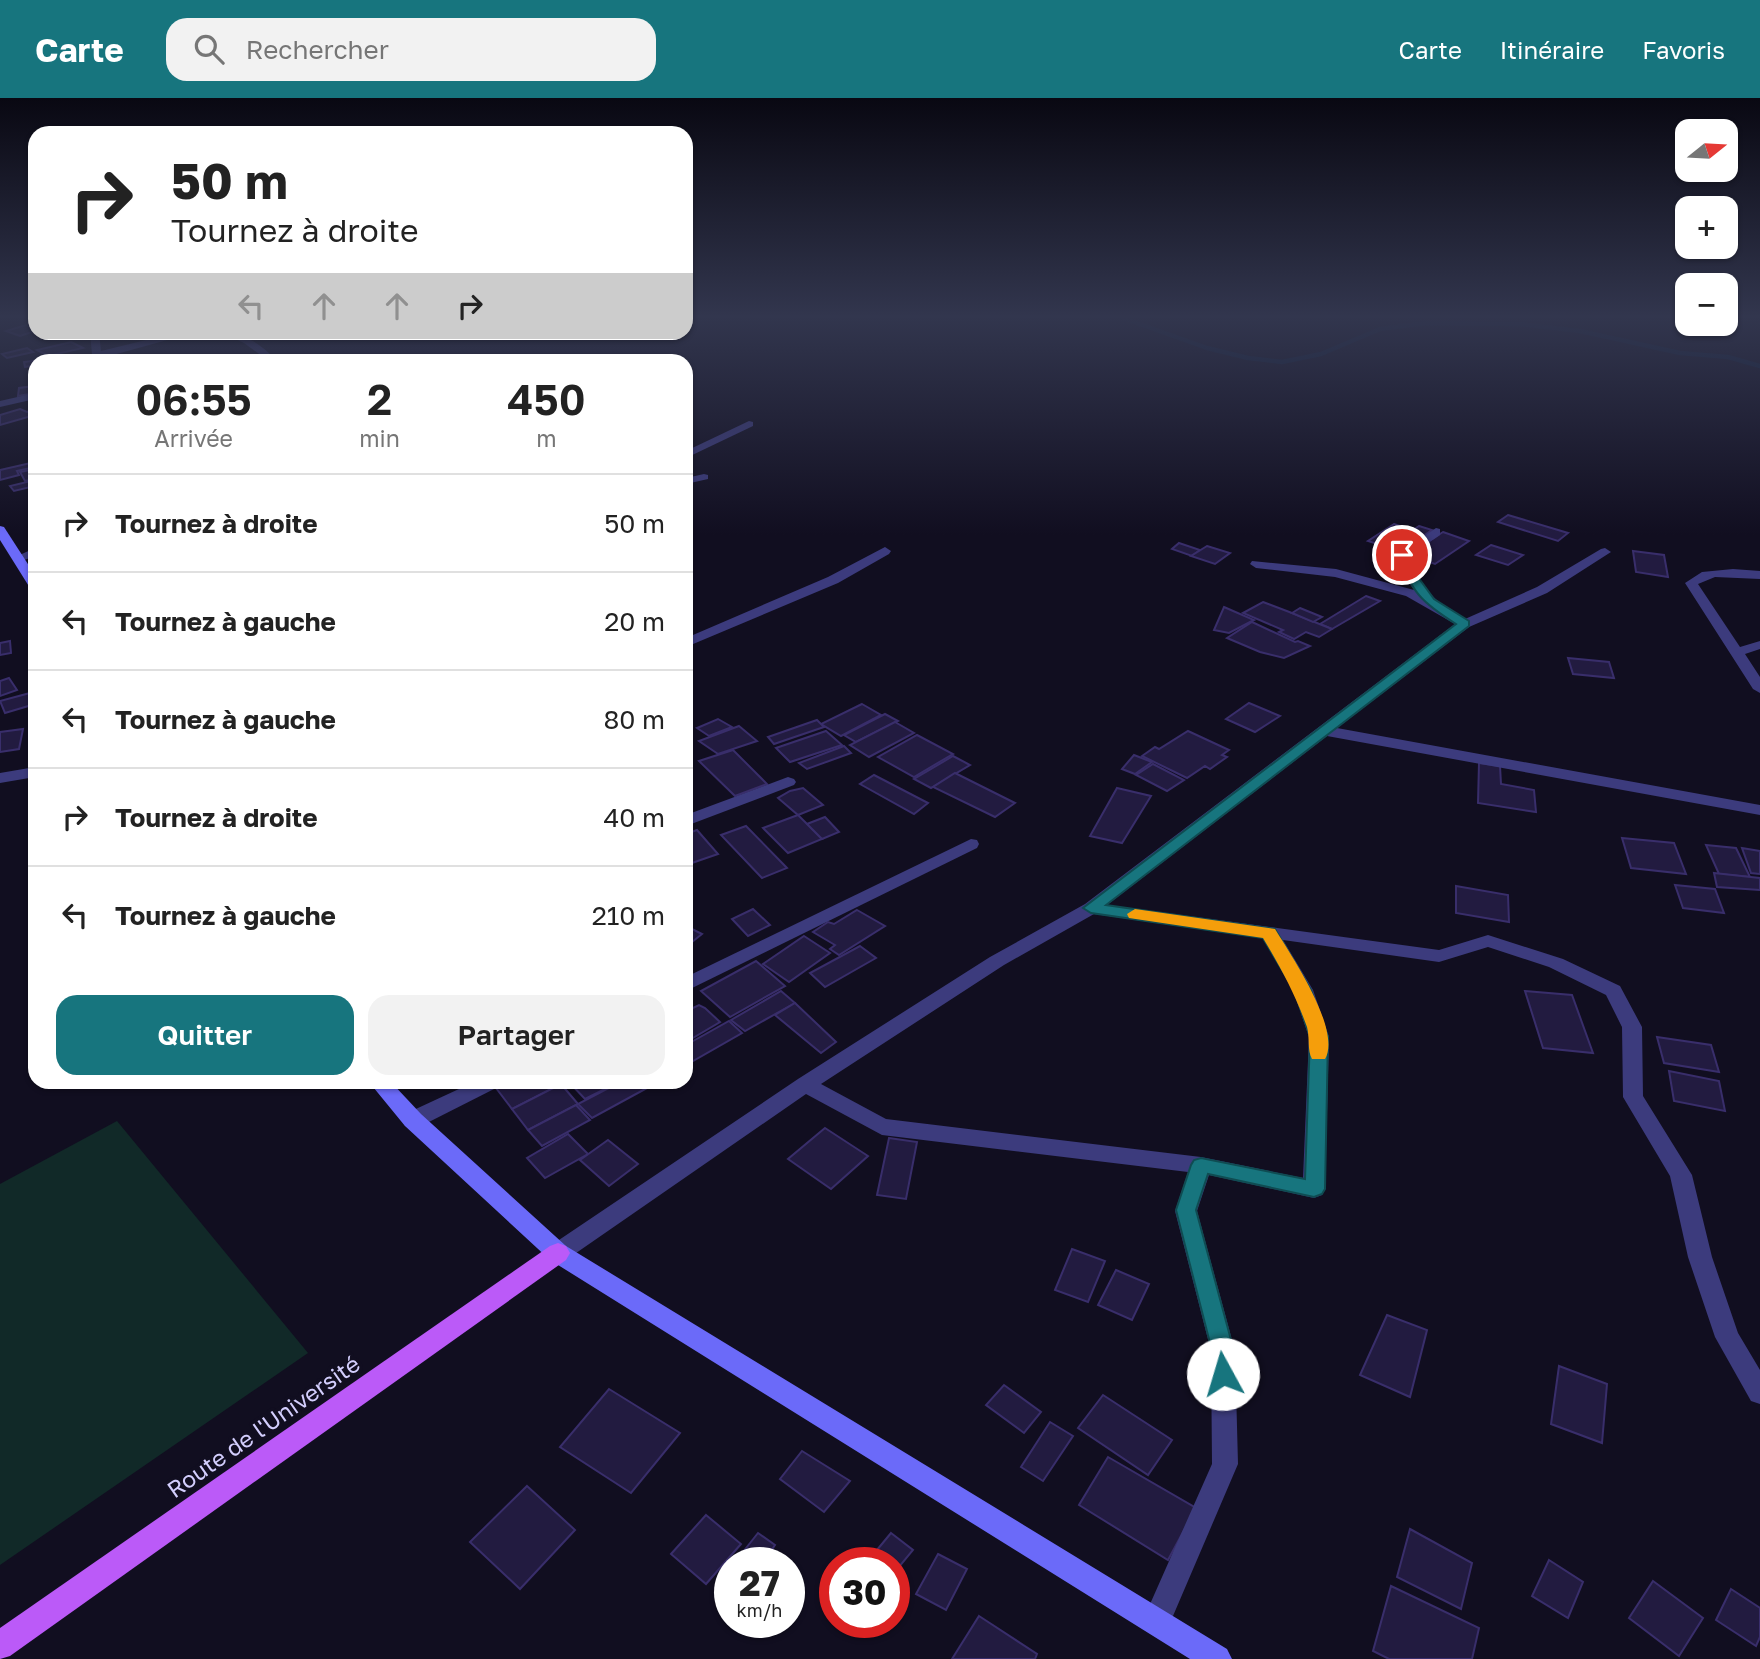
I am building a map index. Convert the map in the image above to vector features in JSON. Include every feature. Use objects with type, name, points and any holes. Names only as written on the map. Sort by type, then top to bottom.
[{"type":"main road","points":[[0,530],[28,573]]},
{"type":"main road","points":[[385,1089],[413,1120],[558,1253],[1217,1659]]},
{"type":"main road","name":"Route de l'Université","points":[[0,1646],[558,1253]]},
{"type":"street","points":[[0,404],[28,398]]},
{"type":"street","points":[[693,452],[749,424]]},
{"type":"street","points":[[693,479],[704,477]]},
{"type":"street","points":[[1430,602],[1412,578],[1402,555],[1436,532]]},
{"type":"street","points":[[693,640],[834,580],[885,551]]},
{"type":"street","points":[[558,1253],[805,1084],[997,961],[1091,908],[1464,624],[1542,590],[1605,552]]},
{"type":"street","points":[[19,558],[28,555]]},
{"type":"street","points":[[1256,564],[1336,573],[1411,593],[1464,624]]},
{"type":"street","points":[[1760,575],[1724,572],[1700,576],[1691,583],[1760,689]]},
{"type":"street","points":[[1737,652],[1760,645]]},
{"type":"street","points":[[1326,731],[1760,810]]},
{"type":"street","points":[[0,778],[28,773]]},
{"type":"street","points":[[693,818],[788,782]]},
{"type":"street","points":[[693,982],[971,844]]},
{"type":"street","points":[[1091,908],[1439,956],[1488,941],[1556,963],[1613,991],[1632,1027],[1633,1097],[1681,1175],[1700,1257],[1727,1337],[1760,1392]]},
{"type":"street","points":[[805,1084],[882,1126],[1201,1165],[1314,1189],[1319,1037],[1303,990],[1269,933]]},
{"type":"street","points":[[413,1120],[477,1089]]},
{"type":"street","points":[[1157,1620],[1225,1464],[1223,1351],[1186,1210],[1201,1165]]},
{"type":"green space","points":[[117,1121],[308,1353],[0,1565],[0,1184]]},
{"type":"building","points":[[19,390],[28,390],[28,394],[18,396]]},
{"type":"building","points":[[20,409],[28,412],[28,417],[0,425],[0,415]]},
{"type":"building","points":[[28,464],[28,469],[17,471],[19,475],[0,480],[0,470]]},
{"type":"building","points":[[28,470],[28,480],[25,481],[20,472]]},
{"type":"building","points":[[28,482],[28,488],[14,491],[10,486]]},
{"type":"building","points":[[1508,515],[1568,533],[1558,541],[1498,522]]},
{"type":"building","points":[[1394,524],[1409,529],[1383,546],[1368,541]]},
{"type":"building","points":[[1419,526],[1432,530],[1401,551],[1388,546]]},
{"type":"building","points":[[1443,532],[1469,541],[1435,564],[1408,555]]},
{"type":"building","points":[[1179,543],[1200,550],[1192,556],[1172,549]]},
{"type":"building","points":[[1491,545],[1523,555],[1508,565],[1476,555]]},
{"type":"building","points":[[1207,546],[1230,553],[1215,564],[1191,556]]},
{"type":"building","points":[[1633,551],[1664,555],[1668,577],[1636,572]]},
{"type":"building","points":[[1366,596],[1380,601],[1332,629],[1320,624]]},
{"type":"building","points":[[1263,602],[1332,629],[1319,637],[1306,632],[1294,639],[1279,632],[1283,630],[1243,613]]},
{"type":"building","points":[[1224,607],[1254,620],[1229,633],[1214,630]]},
{"type":"building","points":[[1300,608],[1322,617],[1313,622],[1292,613]]},
{"type":"building","points":[[1252,622],[1310,646],[1284,658],[1260,652],[1227,638]]},
{"type":"building","points":[[10,641],[11,653],[0,655],[0,643]]},
{"type":"building","points":[[1568,658],[1609,662],[1614,678],[1573,674]]},
{"type":"building","points":[[9,678],[17,690],[0,696],[0,681]]},
{"type":"building","points":[[28,694],[28,706],[5,713],[0,701]]},
{"type":"building","points":[[1249,703],[1280,716],[1255,732],[1226,719]]},
{"type":"building","points":[[862,704],[881,715],[841,736],[821,724]]},
{"type":"building","points":[[885,714],[898,721],[856,742],[844,735]]},
{"type":"building","points":[[718,719],[732,727],[709,736],[697,728]]},
{"type":"building","points":[[817,720],[824,727],[774,744],[768,737]]},
{"type":"building","points":[[895,722],[914,733],[869,757],[850,745]]},
{"type":"building","points":[[739,726],[757,741],[718,754],[699,741]]},
{"type":"building","points":[[23,729],[19,749],[0,752],[0,732]]},
{"type":"building","points":[[826,731],[842,745],[790,762],[776,748]]},
{"type":"building","points":[[1188,731],[1229,750],[1222,755],[1227,757],[1210,769],[1205,766],[1187,778],[1142,756],[1155,747],[1159,749]]},
{"type":"building","points":[[917,735],[953,754],[914,777],[878,757]]},
{"type":"building","points":[[844,746],[851,753],[807,769],[799,763]]},
{"type":"building","points":[[733,750],[767,784],[735,796],[699,761]]},
{"type":"building","points":[[1134,755],[1152,762],[1135,774],[1122,769]]},
{"type":"building","points":[[953,756],[970,765],[931,788],[914,779]]},
{"type":"building","points":[[1479,763],[1500,766],[1501,784],[1534,790],[1536,812],[1478,803]]},
{"type":"building","points":[[1153,764],[1184,780],[1167,791],[1136,775]]},
{"type":"building","points":[[955,773],[1015,803],[995,817],[933,787]]},
{"type":"building","points":[[874,775],[928,803],[914,814],[860,784]]},
{"type":"building","points":[[803,788],[823,805],[798,815],[778,798]]},
{"type":"building","points":[[1117,788],[1151,796],[1122,843],[1090,836]]},
{"type":"building","points":[[798,815],[822,839],[788,853],[763,828]]},
{"type":"building","points":[[825,817],[839,832],[822,839],[807,824]]},
{"type":"building","points":[[746,826],[787,868],[762,878],[721,835]]},
{"type":"building","points":[[697,830],[718,854],[693,863],[693,831]]},
{"type":"building","points":[[1622,838],[1674,843],[1686,874],[1631,868]]},
{"type":"building","points":[[1706,845],[1736,848],[1750,877],[1719,874]]},
{"type":"building","points":[[1742,848],[1760,851],[1760,874],[1751,873]]},
{"type":"building","points":[[1714,873],[1760,878],[1760,890],[1717,887]]},
{"type":"building","points":[[1675,885],[1715,889],[1724,913],[1683,908]]},
{"type":"building","points":[[1456,886],[1508,895],[1509,922],[1456,913]]},
{"type":"building","points":[[753,909],[770,925],[748,936],[732,919]]},
{"type":"building","points":[[857,910],[885,926],[839,955],[830,949],[835,945],[813,932],[828,922],[834,924]]},
{"type":"building","points":[[693,930],[702,934],[693,941]]},
{"type":"building","points":[[804,936],[830,953],[789,982],[763,964]]},
{"type":"building","points":[[860,946],[876,958],[825,987],[810,973]]},
{"type":"building","points":[[756,961],[785,986],[730,1017],[701,991]]},
{"type":"building","points":[[781,991],[795,1003],[745,1031],[731,1020]]},
{"type":"building","points":[[1525,991],[1572,995],[1593,1053],[1543,1048]]},
{"type":"building","points":[[795,1003],[836,1042],[821,1053],[775,1015]]},
{"type":"building","points":[[699,1005],[705,1008],[720,1022],[693,1038],[693,1008]]},
{"type":"building","points":[[729,1021],[742,1033],[693,1061],[693,1041]]},
{"type":"building","points":[[1657,1037],[1711,1045],[1719,1072],[1664,1063]]},
{"type":"building","points":[[1669,1071],[1719,1081],[1725,1111],[1674,1101]]},
{"type":"building","points":[[497,1089],[551,1089],[512,1109]]},
{"type":"building","points":[[551,1089],[565,1089],[578,1104],[528,1130],[512,1109]]},
{"type":"building","points":[[576,1089],[605,1089],[585,1099]]},
{"type":"building","points":[[607,1089],[645,1089],[592,1118],[578,1104]]},
{"type":"building","points":[[576,1105],[590,1120],[542,1146],[528,1130]]},
{"type":"building","points":[[825,1128],[868,1156],[831,1189],[788,1159]]},
{"type":"building","points":[[568,1134],[588,1154],[545,1178],[527,1158]]},
{"type":"building","points":[[889,1138],[917,1142],[906,1199],[877,1195]]},
{"type":"building","points":[[608,1140],[638,1164],[609,1186],[580,1160]]},
{"type":"building","points":[[1072,1249],[1105,1261],[1088,1302],[1055,1290]]},
{"type":"building","points":[[1116,1270],[1149,1284],[1132,1320],[1098,1305]]},
{"type":"building","points":[[1387,1315],[1427,1330],[1410,1397],[1360,1375]]},
{"type":"building","points":[[1559,1366],[1607,1384],[1602,1443],[1551,1424]]},
{"type":"building","points":[[1004,1385],[1041,1412],[1024,1433],[986,1405]]},
{"type":"building","points":[[609,1389],[680,1433],[631,1493],[560,1447]]},
{"type":"building","points":[[1103,1395],[1172,1440],[1148,1475],[1078,1428]]},
{"type":"building","points":[[1050,1422],[1073,1436],[1043,1481],[1021,1467]]},
{"type":"building","points":[[802,1451],[850,1481],[824,1512],[780,1479]]},
{"type":"building","points":[[1108,1457],[1196,1508],[1168,1560],[1079,1505]]},
{"type":"building","points":[[527,1486],[575,1530],[520,1589],[470,1542]]},
{"type":"building","points":[[706,1515],[741,1544],[738,1547],[714,1547],[714,1575],[706,1584],[671,1554]]},
{"type":"building","points":[[1410,1529],[1472,1563],[1461,1609],[1397,1577]]},
{"type":"building","points":[[758,1533],[775,1545],[774,1547],[747,1547]]},
{"type":"building","points":[[891,1533],[909,1547],[879,1547]]},
{"type":"building","points":[[938,1554],[967,1569],[946,1610],[916,1594]]},
{"type":"building","points":[[1549,1560],[1583,1582],[1568,1618],[1532,1596]]},
{"type":"building","points":[[1653,1581],[1703,1618],[1679,1656],[1629,1618]]},
{"type":"building","points":[[1391,1586],[1479,1628],[1472,1659],[1389,1659],[1373,1651]]},
{"type":"building","points":[[1731,1589],[1760,1608],[1760,1637],[1756,1646],[1716,1620]]},
{"type":"building","points":[[979,1616],[1037,1654],[1035,1659],[952,1659]]},
{"type":"slow traffic","points":[[1135,914],[1269,933],[1303,990],[1319,1037],[1318,1055]]},
{"type":"route","points":[[1223,1374],[1223,1351],[1186,1210],[1201,1165],[1314,1189],[1319,1037],[1303,990],[1269,933],[1091,908],[1464,624],[1430,602],[1429,597],[1412,578],[1402,555]]}]
